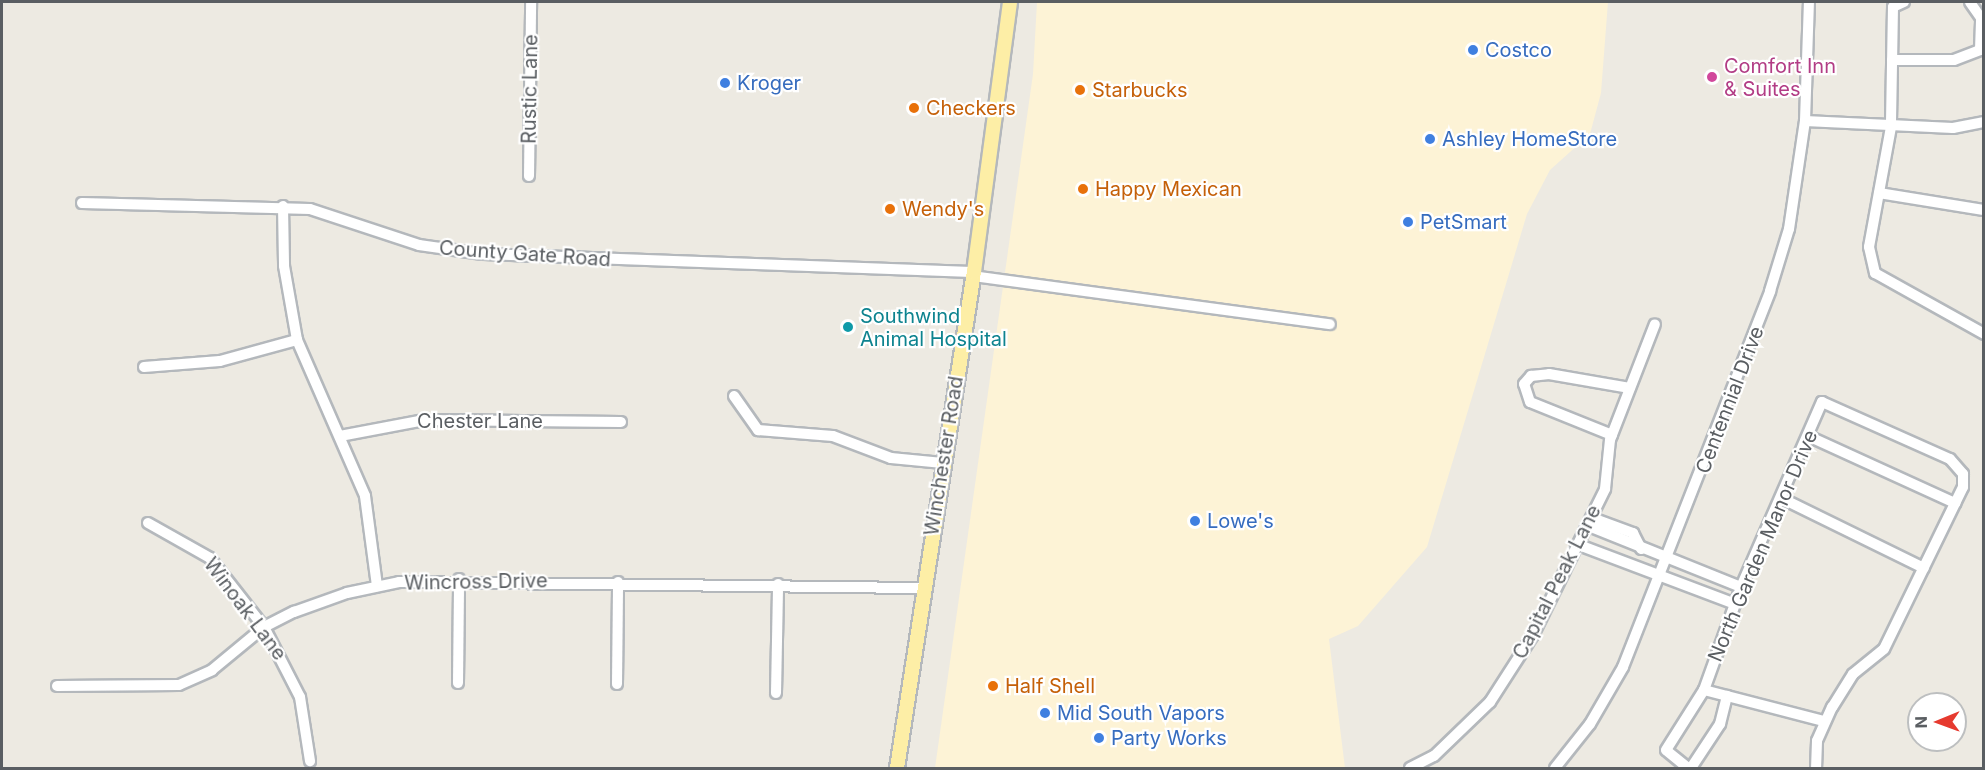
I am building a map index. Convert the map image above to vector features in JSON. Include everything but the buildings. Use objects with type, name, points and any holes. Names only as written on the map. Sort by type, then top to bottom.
[{"type":"main road","name":"Winchester Road","points":[[897,768],[922,588],[974,274],[1010,2]]},
{"type":"street","name":"Rustic Lane","points":[[529,176],[531,2]]},
{"type":"street","name":"Centennial Drive","points":[[1555,768],[1590,724],[1623,668],[1668,561],[1770,291],[1789,229],[1805,120],[1809,2]]},
{"type":"street","points":[[1904,2],[1893,7],[1891,127],[1869,247],[1875,273],[1983,334]]},
{"type":"street","points":[[1892,60],[1954,60],[1980,50],[1981,18],[1970,2]]},
{"type":"street","points":[[1805,120],[1891,127],[1953,128],[1983,122]]},
{"type":"street","points":[[1879,193],[1983,210]]},
{"type":"street","name":"County Gate Road","points":[[82,203],[283,206],[331,213],[411,242],[458,252],[974,274],[1330,324]]},
{"type":"street","points":[[283,206],[285,275],[297,340],[340,436],[370,512],[377,586]]},
{"type":"street","name":"Capital Peak Lane","points":[[1410,768],[1434,756],[1490,702],[1533,635],[1591,522],[1609,472],[1612,435],[1655,324]]},
{"type":"street","points":[[144,367],[220,361],[297,340]]},
{"type":"street","points":[[1612,435],[1530,402],[1524,384],[1532,376],[1549,374],[1630,388]]},
{"type":"street","points":[[734,396],[758,430],[833,436],[891,458],[943,463]]},
{"type":"street","name":"North Garden Manor Drive","points":[[1690,768],[1666,750],[1704,690],[1735,604],[1822,402],[1950,459],[1963,474],[1955,503]]},
{"type":"street","name":"Chester Lane","points":[[340,436],[425,420],[621,422]]},
{"type":"street","points":[[1808,436],[1955,503],[1884,649],[1851,677],[1824,721],[1816,768]]},
{"type":"street","points":[[1781,498],[1924,568]]},
{"type":"street","points":[[1591,522],[1668,561],[1742,587]]},
{"type":"street","name":"Winoak Lane","points":[[148,523],[180,537],[210,558],[264,627],[300,697],[310,761]]},
{"type":"street","points":[[1580,545],[1735,604]]},
{"type":"street","points":[[458,683],[459,579]]},
{"type":"street","name":"Wincross Drive","points":[[57,686],[179,685],[212,670],[264,627],[313,604],[377,586],[459,579],[922,588]]},
{"type":"street","points":[[617,684],[618,582]]},
{"type":"street","points":[[776,693],[778,584]]},
{"type":"street","points":[[1704,690],[1824,721]]},
{"type":"street","points":[[1690,768],[1720,724],[1727,696]]},
{"type":"shaded area","points":[[1037,2],[1608,2],[1601,93],[1590,134],[1550,170],[1527,214],[1427,547],[1358,626],[1329,639],[1345,768],[935,768],[1033,74]]},
{"type":"place","name":"Costco","points":[[1473,50]]},
{"type":"place","name":"Comfort Inn & Suites","points":[[1712,77]]},
{"type":"place","name":"Kroger","points":[[725,83]]},
{"type":"place","name":"Starbucks","points":[[1080,90]]},
{"type":"place","name":"Checkers","points":[[914,108]]},
{"type":"place","name":"Ashley HomeStore","points":[[1430,139]]},
{"type":"place","name":"Happy Mexican","points":[[1083,189]]},
{"type":"place","name":"Wendy's","points":[[890,209]]},
{"type":"place","name":"PetSmart","points":[[1408,222]]},
{"type":"place","name":"Southwind Animal Hospital","points":[[848,327]]},
{"type":"place","name":"Lowe's","points":[[1195,521]]},
{"type":"place","name":"Half Shell","points":[[993,686]]},
{"type":"place","name":"Mid South Vapors","points":[[1045,713]]},
{"type":"place","name":"Party Works","points":[[1099,738]]}]
